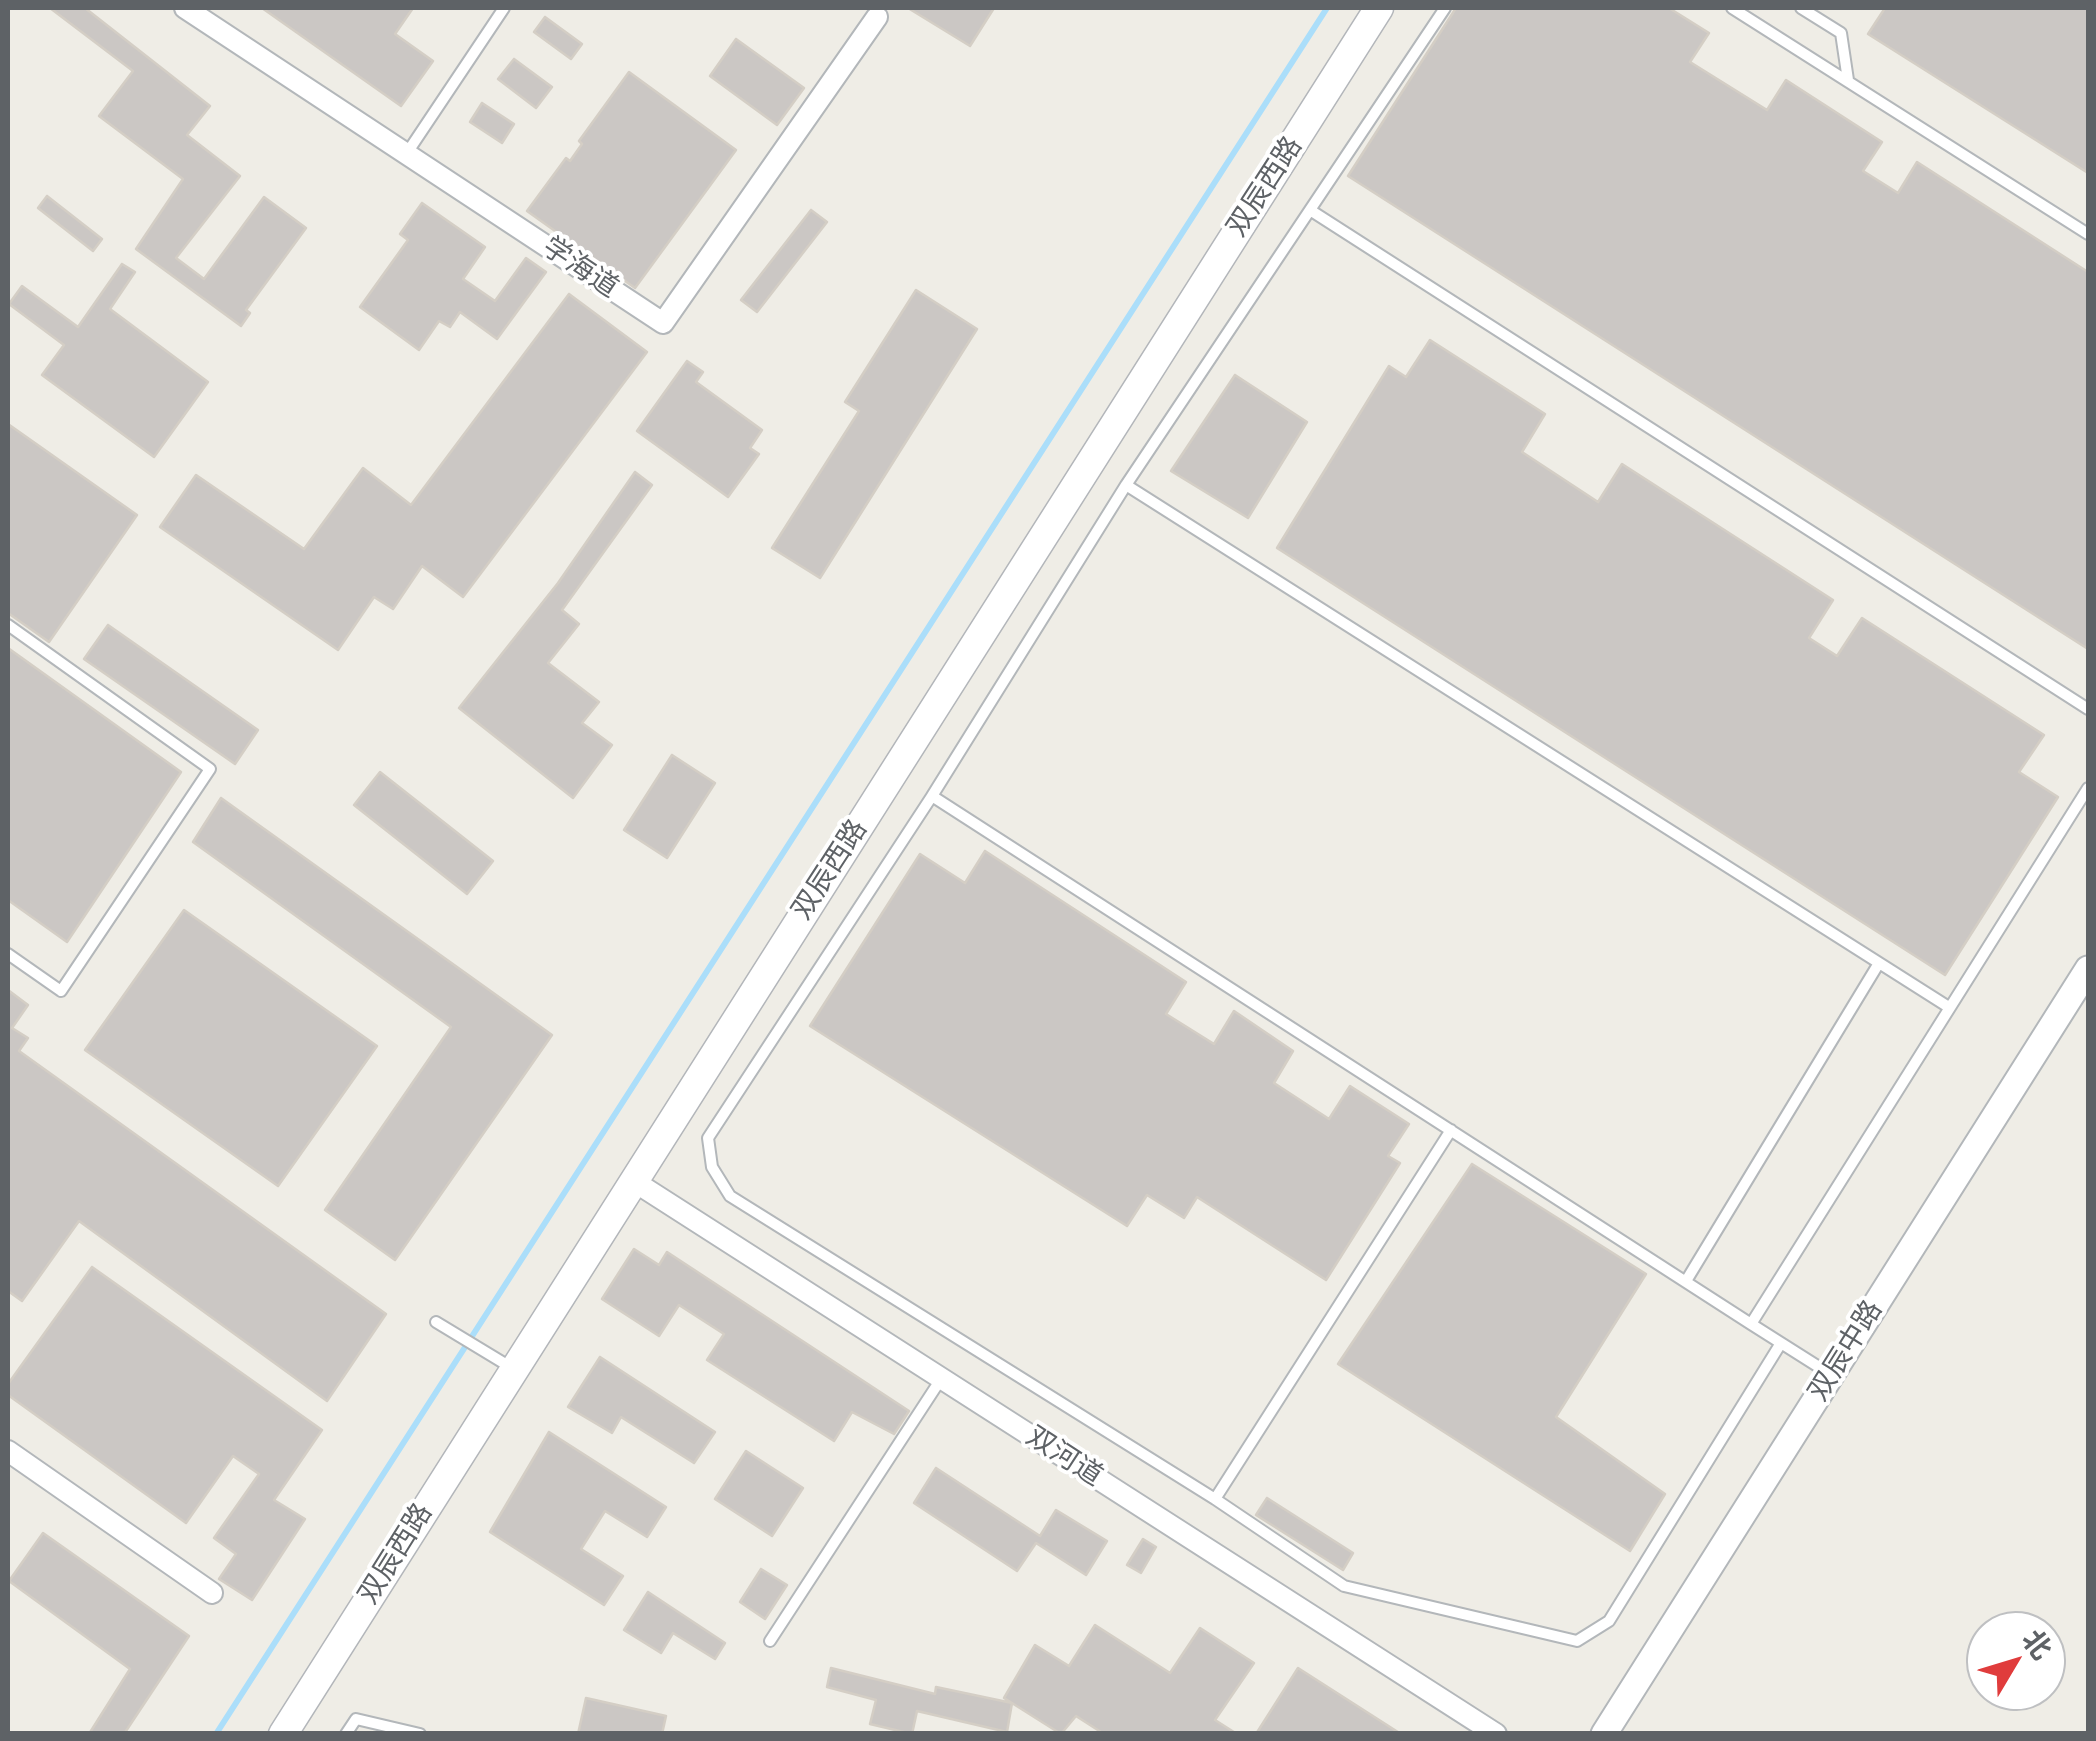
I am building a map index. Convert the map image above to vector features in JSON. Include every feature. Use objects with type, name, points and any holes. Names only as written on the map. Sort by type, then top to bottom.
[{"type":"main road","name":"双辰西路","points":[[282,1734],[1380,8]]},
{"type":"street","name":"学海道","points":[[185,8],[663,323],[877,17]]},
{"type":"street","name":"双辰中路","points":[[1604,1734],[2088,969]]},
{"type":"street","name":"双河道","points":[[632,1180],[1496,1734]]},
{"type":"street","points":[[8,1452],[212,1593]]},
{"type":"lane","points":[[407,154],[504,8]]},
{"type":"lane","points":[[1445,8],[1126,485],[932,796],[708,1138],[712,1167],[730,1196],[1215,1499],[1344,1586],[1577,1641],[1608,1621],[1781,1343]]},
{"type":"lane","points":[[1732,8],[2088,234]]},
{"type":"lane","points":[[1801,8],[1841,33],[1848,80]]},
{"type":"lane","points":[[1310,210],[2088,709]]},
{"type":"lane","points":[[1126,485],[1947,1006]]},
{"type":"lane","points":[[8,626],[210,769],[60,992],[8,954]]},
{"type":"lane","points":[[1751,1324],[1947,1006],[2088,788]]},
{"type":"lane","points":[[932,796],[1831,1375]]},
{"type":"lane","points":[[1686,1281],[1879,963]]},
{"type":"lane","points":[[1215,1499],[1451,1130]]},
{"type":"lane","points":[[436,1322],[513,1369]]},
{"type":"lane","points":[[770,1641],[941,1379]]},
{"type":"lane","points":[[346,1734],[356,1719],[420,1734]]},
{"type":"building","points":[[50,8],[85,8],[210,106],[187,135],[240,176],[176,258],[204,279],[264,197],[306,228],[246,310],[250,313],[241,326],[136,249],[183,179],[99,116],[133,71]]},
{"type":"building","points":[[262,8],[413,8],[395,34],[433,61],[401,106]]},
{"type":"building","points":[[908,8],[994,8],[970,46]]},
{"type":"building","points":[[1456,8],[1669,8],[1709,33],[1690,62],[1767,110],[1786,80],[1882,142],[1863,171],[1898,193],[1917,162],[2088,272],[2088,649],[1348,176]]},
{"type":"building","points":[[1885,8],[2088,8],[2088,173],[1868,34]]},
{"type":"building","points":[[545,17],[582,44],[571,59],[534,32]]},
{"type":"building","points":[[736,39],[804,88],[777,125],[710,76]]},
{"type":"building","points":[[514,59],[552,87],[536,108],[498,79]]},
{"type":"building","points":[[629,72],[736,150],[635,288],[527,211],[566,158],[570,161],[582,144],[579,141]]},
{"type":"building","points":[[482,103],[514,124],[502,143],[470,122]]},
{"type":"building","points":[[47,196],[102,239],[93,251],[38,208]]},
{"type":"building","points":[[422,203],[485,247],[463,279],[495,301],[526,258],[546,272],[497,339],[460,312],[450,327],[439,321],[419,350],[360,307],[408,240],[400,234]]},
{"type":"building","points":[[811,210],[827,222],[757,312],[741,300]]},
{"type":"building","points":[[122,264],[135,272],[110,309],[208,382],[154,457],[42,375],[64,345],[9,304],[22,286],[78,327]]},
{"type":"building","points":[[916,290],[977,329],[820,578],[772,548],[859,411],[845,402]]},
{"type":"building","points":[[569,294],[647,352],[463,597],[422,566],[393,609],[374,597],[338,650],[160,527],[196,475],[304,549],[363,468],[411,505]]},
{"type":"building","points":[[1430,340],[1545,414],[1522,452],[1598,502],[1622,464],[1833,600],[1809,638],[1837,656],[1862,618],[2044,735],[2019,772],[2058,797],[1945,975],[1277,548],[1389,366],[1406,377]]},
{"type":"building","points":[[687,361],[703,372],[696,382],[762,430],[750,448],[759,454],[728,497],[637,431]]},
{"type":"building","points":[[1235,375],[1307,422],[1248,518],[1171,471]]},
{"type":"building","points":[[8,424],[137,515],[49,642],[8,613]]},
{"type":"building","points":[[635,472],[652,485],[562,610],[579,624],[548,663],[599,702],[582,723],[612,745],[573,798],[459,708],[558,583]]},
{"type":"building","points":[[108,625],[258,730],[235,764],[84,659]]},
{"type":"building","points":[[8,648],[181,772],[67,942],[8,900]]},
{"type":"building","points":[[672,755],[715,783],[667,858],[624,830]]},
{"type":"building","points":[[380,772],[493,861],[467,894],[354,805]]},
{"type":"building","points":[[221,798],[552,1035],[395,1260],[325,1210],[451,1027],[193,842]]},
{"type":"building","points":[[985,851],[1186,982],[1166,1014],[1214,1044],[1234,1011],[1293,1051],[1274,1083],[1329,1119],[1350,1086],[1409,1124],[1388,1156],[1400,1163],[1326,1280],[1197,1197],[1184,1218],[1147,1195],[1127,1226],[810,1026],[920,854],[965,883]]},
{"type":"building","points":[[184,910],[377,1046],[278,1186],[85,1050]]},
{"type":"building","points":[[8,990],[28,1005],[12,1028],[28,1038],[19,1051],[386,1314],[327,1401],[79,1221],[22,1301],[8,1291]]},
{"type":"building","points":[[1472,1164],[1646,1274],[1556,1417],[1665,1494],[1630,1551],[1338,1364]]},
{"type":"building","points":[[634,1249],[659,1265],[667,1252],[909,1411],[894,1434],[852,1412],[834,1441],[707,1360],[724,1334],[679,1305],[659,1336],[602,1299]]},
{"type":"building","points":[[92,1267],[322,1430],[274,1500],[305,1519],[252,1600],[219,1579],[236,1554],[214,1538],[259,1474],[233,1456],[186,1523],[8,1395],[8,1384]]},
{"type":"building","points":[[600,1357],[715,1432],[694,1463],[621,1417],[612,1433],[568,1407]]},
{"type":"building","points":[[549,1432],[666,1507],[647,1537],[605,1511],[581,1549],[623,1576],[604,1605],[490,1532]]},
{"type":"building","points":[[746,1451],[803,1488],[772,1536],[715,1499]]},
{"type":"building","points":[[936,1468],[1040,1536],[1056,1510],[1107,1541],[1086,1575],[1036,1543],[1017,1571],[914,1503]]},
{"type":"building","points":[[1267,1498],[1353,1553],[1343,1570],[1256,1515]]},
{"type":"building","points":[[43,1533],[189,1636],[124,1734],[89,1734],[130,1669],[9,1581]]},
{"type":"building","points":[[1143,1539],[1156,1547],[1141,1573],[1127,1565]]},
{"type":"building","points":[[761,1569],[787,1585],[765,1619],[740,1602]]},
{"type":"building","points":[[648,1592],[725,1643],[715,1659],[673,1633],[661,1653],[624,1630]]},
{"type":"building","points":[[1095,1625],[1170,1673],[1200,1628],[1254,1663],[1215,1720],[1237,1734],[1104,1734],[1076,1716],[1061,1734],[1004,1698],[1035,1645],[1069,1666]]},
{"type":"building","points":[[831,1668],[935,1694],[936,1687],[1012,1703],[1007,1732],[917,1711],[912,1734],[870,1724],[876,1700],[827,1687]]},
{"type":"building","points":[[1298,1668],[1401,1734],[1256,1734]]},
{"type":"building","points":[[586,1698],[666,1716],[662,1734],[578,1734]]},
{"type":"waterway","points":[[216,1734],[1327,8]]}]
